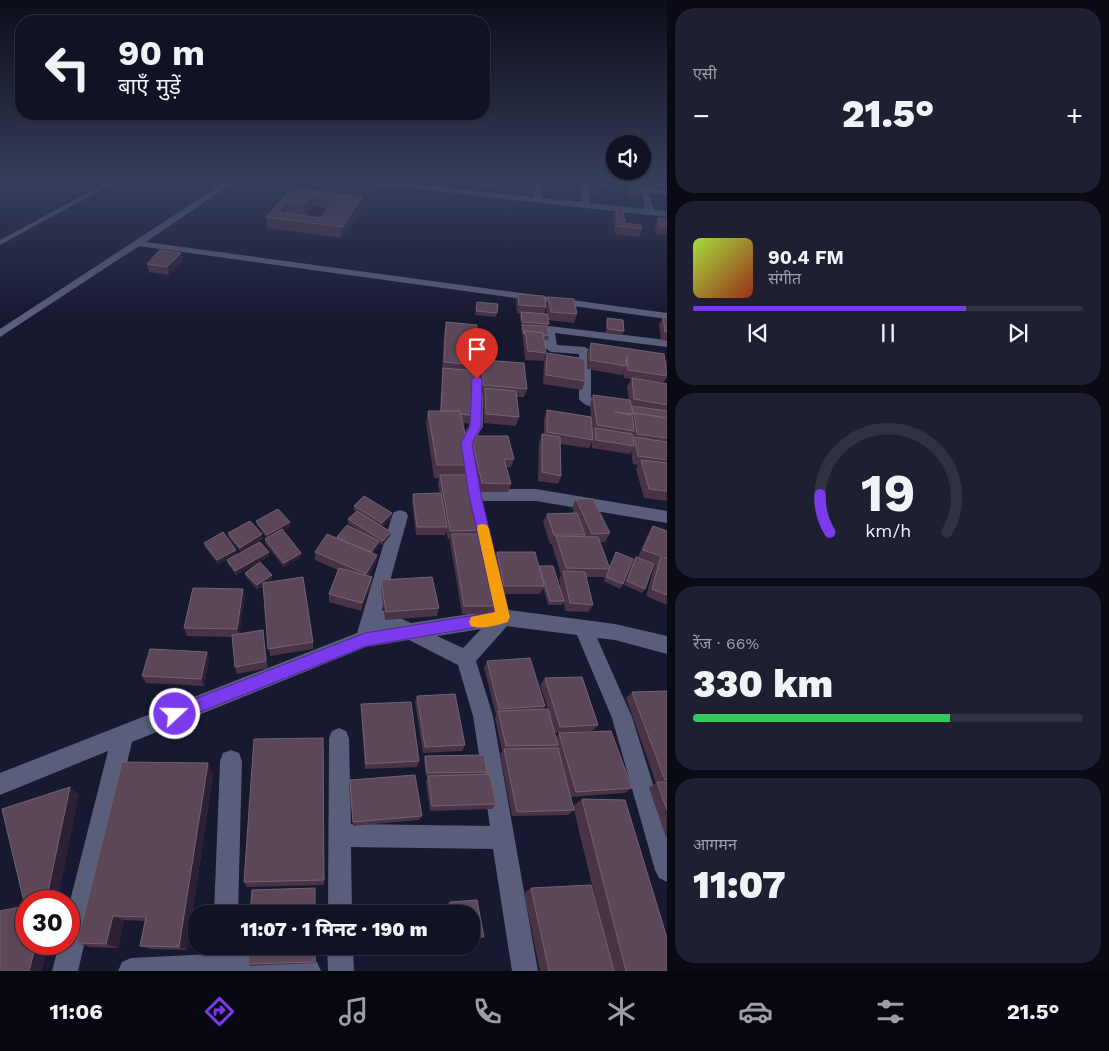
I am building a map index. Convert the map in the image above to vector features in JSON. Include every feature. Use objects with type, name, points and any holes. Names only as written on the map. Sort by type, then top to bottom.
[{"type":"street","points":[[0,334],[159,227]]},
{"type":"street","points":[[135,243],[666,316]]},
{"type":"street","points":[[622,408],[596,404],[585,398],[585,352],[551,348],[549,328],[666,344]]},
{"type":"street","points":[[477,379],[476,426],[466,443],[479,514]]},
{"type":"street","points":[[475,495],[536,495],[666,518]]},
{"type":"street","points":[[365,639],[400,516]]},
{"type":"street","points":[[466,659],[501,608]]},
{"type":"street","points":[[0,784],[365,639],[408,633],[501,608],[584,628],[615,632],[666,646]]},
{"type":"street","points":[[373,614],[408,633],[466,659],[483,716],[526,971]]},
{"type":"street","points":[[584,628],[622,717],[662,842],[666,870]]},
{"type":"street","points":[[65,971],[123,735]]},
{"type":"street","points":[[339,738],[340,905]]},
{"type":"street","points":[[226,905],[231,761]]},
{"type":"street","points":[[339,835],[503,838]]},
{"type":"street","points":[[340,955],[341,971]]},
{"type":"street","points":[[131,971],[225,961],[308,971]]},
{"type":"lane","points":[[0,243],[29,227]]},
{"type":"building","points":[[160,250],[181,253],[167,267],[147,264]]},
{"type":"building","points":[[518,294],[544,296],[546,307],[519,305]]},
{"type":"building","points":[[548,297],[574,299],[577,314],[551,312]]},
{"type":"building","points":[[477,302],[498,304],[497,313],[476,311]]},
{"type":"building","points":[[521,312],[547,314],[549,324],[522,322]]},
{"type":"building","points":[[663,317],[667,317],[667,332],[665,332]]},
{"type":"building","points":[[607,318],[623,320],[624,331],[608,329]]},
{"type":"building","points":[[446,322],[477,325],[477,365],[444,362]]},
{"type":"building","points":[[522,325],[547,326],[549,336],[543,333],[525,331],[524,334]]},
{"type":"building","points":[[525,331],[543,333],[546,353],[528,351]]},
{"type":"building","points":[[591,343],[664,354],[667,376],[628,370],[627,356],[626,366],[590,360]]},
{"type":"building","points":[[547,353],[585,359],[585,381],[546,375]]},
{"type":"building","points":[[483,360],[524,363],[527,389],[483,385]]},
{"type":"building","points":[[443,368],[475,371],[476,416],[460,414],[460,411],[441,411]]},
{"type":"building","points":[[632,378],[667,384],[667,405],[634,399]]},
{"type":"building","points":[[485,388],[516,391],[519,417],[486,414]]},
{"type":"building","points":[[593,395],[630,400],[633,414],[615,412],[632,415],[634,431],[597,425]]},
{"type":"building","points":[[632,406],[667,411],[667,418],[633,414]]},
{"type":"building","points":[[547,410],[591,417],[593,440],[547,432]]},
{"type":"building","points":[[428,411],[460,411],[472,465],[437,465]]},
{"type":"building","points":[[634,413],[667,418],[667,438],[637,434]]},
{"type":"building","points":[[595,428],[632,434],[634,446],[596,440]]},
{"type":"building","points":[[542,434],[560,437],[561,476],[542,472]]},
{"type":"building","points":[[471,436],[508,436],[514,459],[504,459],[511,484],[482,483]]},
{"type":"building","points":[[634,437],[667,442],[667,460],[638,456]]},
{"type":"building","points":[[641,460],[667,463],[667,491],[649,489]]},
{"type":"building","points":[[440,475],[473,475],[486,530],[450,531]]},
{"type":"building","points":[[441,493],[447,527],[417,527],[413,494]]},
{"type":"building","points":[[364,496],[392,513],[382,523],[354,506]]},
{"type":"building","points":[[576,499],[593,499],[610,533],[592,534]]},
{"type":"building","points":[[278,509],[290,522],[267,535],[256,521]]},
{"type":"building","points":[[357,511],[391,532],[383,541],[348,519]]},
{"type":"building","points":[[577,513],[585,535],[554,535],[547,514]]},
{"type":"building","points":[[250,521],[262,534],[240,548],[228,533]]},
{"type":"building","points":[[347,525],[379,541],[371,552],[337,537]]},
{"type":"building","points":[[653,526],[667,531],[667,558],[664,558],[667,559],[667,595],[652,589],[661,556],[643,550]]},
{"type":"building","points":[[282,529],[301,553],[284,563],[265,539]]},
{"type":"building","points":[[223,532],[236,550],[217,560],[204,543]]},
{"type":"building","points":[[327,534],[377,555],[366,574],[315,552]]},
{"type":"building","points":[[452,534],[485,534],[501,606],[464,606]]},
{"type":"building","points":[[556,536],[598,537],[610,569],[566,568]]},
{"type":"building","points":[[260,542],[269,552],[235,571],[227,560]]},
{"type":"building","points":[[497,552],[535,552],[544,586],[504,586]]},
{"type":"building","points":[[616,552],[633,559],[623,584],[606,577]]},
{"type":"building","points":[[636,557],[654,564],[645,589],[627,581]]},
{"type":"building","points":[[260,562],[272,575],[257,585],[245,573]]},
{"type":"building","points":[[539,566],[553,566],[564,601],[550,601]]},
{"type":"building","points":[[339,568],[372,577],[362,603],[329,594]]},
{"type":"building","points":[[563,571],[585,572],[593,605],[570,603]]},
{"type":"building","points":[[303,577],[313,642],[268,649],[263,583]]},
{"type":"building","points":[[432,577],[439,608],[386,612],[381,580]]},
{"type":"building","points":[[193,588],[243,589],[237,629],[184,628]]},
{"type":"building","points":[[263,630],[266,661],[235,667],[232,635]]},
{"type":"building","points":[[150,649],[207,652],[201,679],[142,676]]},
{"type":"building","points":[[530,658],[545,706],[499,709],[487,661]]},
{"type":"building","points":[[582,677],[598,725],[560,727],[545,678]]},
{"type":"building","points":[[667,691],[667,780],[665,780],[632,692]]},
{"type":"building","points":[[455,694],[465,745],[425,747],[417,696]]},
{"type":"building","points":[[411,702],[419,761],[366,764],[361,704]]},
{"type":"building","points":[[548,709],[558,745],[506,746],[498,711]]},
{"type":"building","points":[[611,731],[632,788],[576,792],[559,733]]},
{"type":"building","points":[[323,738],[324,880],[244,882],[254,739]]},
{"type":"building","points":[[558,748],[574,810],[517,812],[504,749]]},
{"type":"building","points":[[484,755],[487,772],[427,773],[425,756]]},
{"type":"building","points":[[122,762],[208,763],[179,947],[140,946],[146,917],[113,916],[106,944],[80,943],[80,931]]},
{"type":"building","points":[[490,774],[496,804],[432,806],[428,776]]},
{"type":"building","points":[[415,775],[422,816],[353,822],[350,780]]},
{"type":"building","points":[[657,782],[667,782],[667,810]]},
{"type":"building","points":[[70,787],[48,890],[21,890],[2,809]]},
{"type":"building","points":[[582,799],[625,800],[667,938],[667,971],[626,971]]},
{"type":"building","points":[[591,885],[614,971],[549,971],[531,888]]},
{"type":"building","points":[[315,888],[315,905],[251,905],[252,890]]},
{"type":"building","points":[[477,900],[478,905],[450,905],[450,902]]},
{"type":"building","points":[[15,908],[15,955],[33,955],[29,971],[0,971],[0,911]]},
{"type":"building","points":[[480,916],[484,937],[480,937]]},
{"type":"building","points":[[248,955],[315,955],[315,962],[248,964]]},
{"type":"slow traffic","points":[[476,622],[503,617],[483,529]]},
{"type":"route","points":[[175,714],[365,639],[503,617],[475,495],[466,443],[476,426],[477,379]]}]
